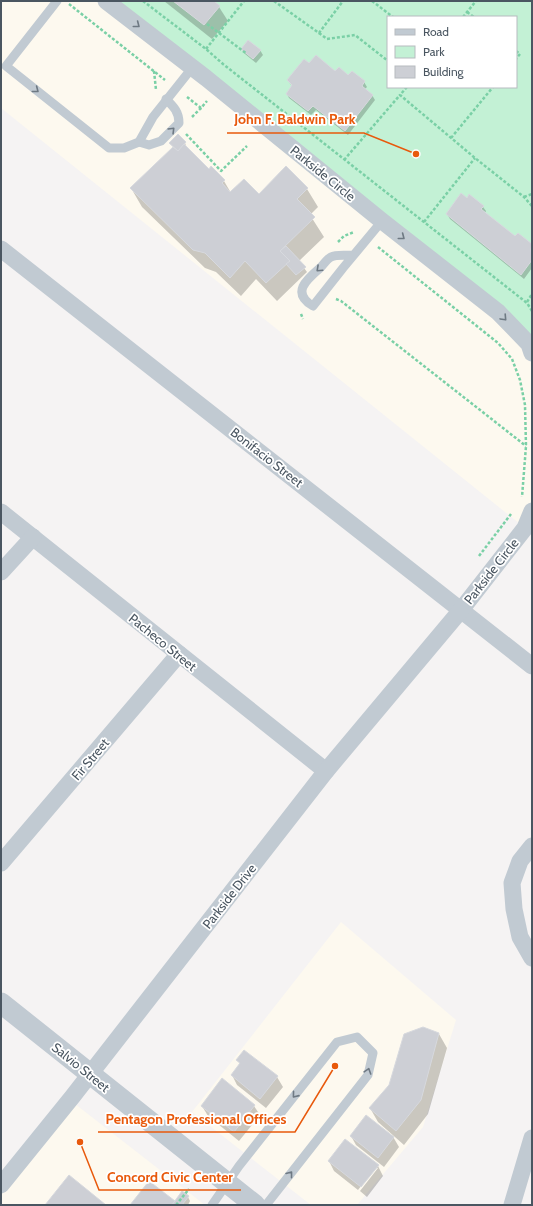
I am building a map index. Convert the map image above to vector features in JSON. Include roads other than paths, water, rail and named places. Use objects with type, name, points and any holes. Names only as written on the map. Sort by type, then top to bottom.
[{"type":"street","name":"Parkside Circle","points":[[106,1],[498,312],[529,344],[532,353]]},
{"type":"street","name":"Bonifacio Street","points":[[1,249],[532,666]]},
{"type":"street","name":"Parkside Circle","points":[[461,610],[525,528],[532,511]]},
{"type":"street","name":"Pacheco Street","points":[[1,512],[326,771]]},
{"type":"street","points":[[1,572],[33,538]]},
{"type":"street","name":"Parkside Drive","points":[[1,1185],[90,1074],[326,771],[461,610]]},
{"type":"street","name":"Fir Street","points":[[1,863],[179,654]]},
{"type":"street","points":[[532,846],[520,862],[512,883],[514,909],[520,937],[532,958]]},
{"type":"street","name":"Salvio Street","points":[[1,1004],[255,1205]]},
{"type":"street","points":[[512,1205],[532,1138]]},
{"type":"lane","points":[[57,1],[6,66],[109,148],[124,148],[139,142],[149,145],[161,141],[179,123],[179,115],[175,108],[166,99]]},
{"type":"lane","points":[[139,142],[153,117],[192,68]]},
{"type":"lane","points":[[353,255],[332,257],[309,278],[303,286],[302,292],[306,302],[313,306],[382,221]]},
{"type":"lane","points":[[212,1205],[239,1166],[337,1042],[357,1037],[373,1053],[368,1075],[266,1205]]},
{"type":"place","name":"John F. Baldwin Park","points":[[416,154]]},
{"type":"place","name":"Pentagon Professional Offices","points":[[335,1066]]},
{"type":"place","name":"Concord Civic Center","points":[[80,1142]]}]
